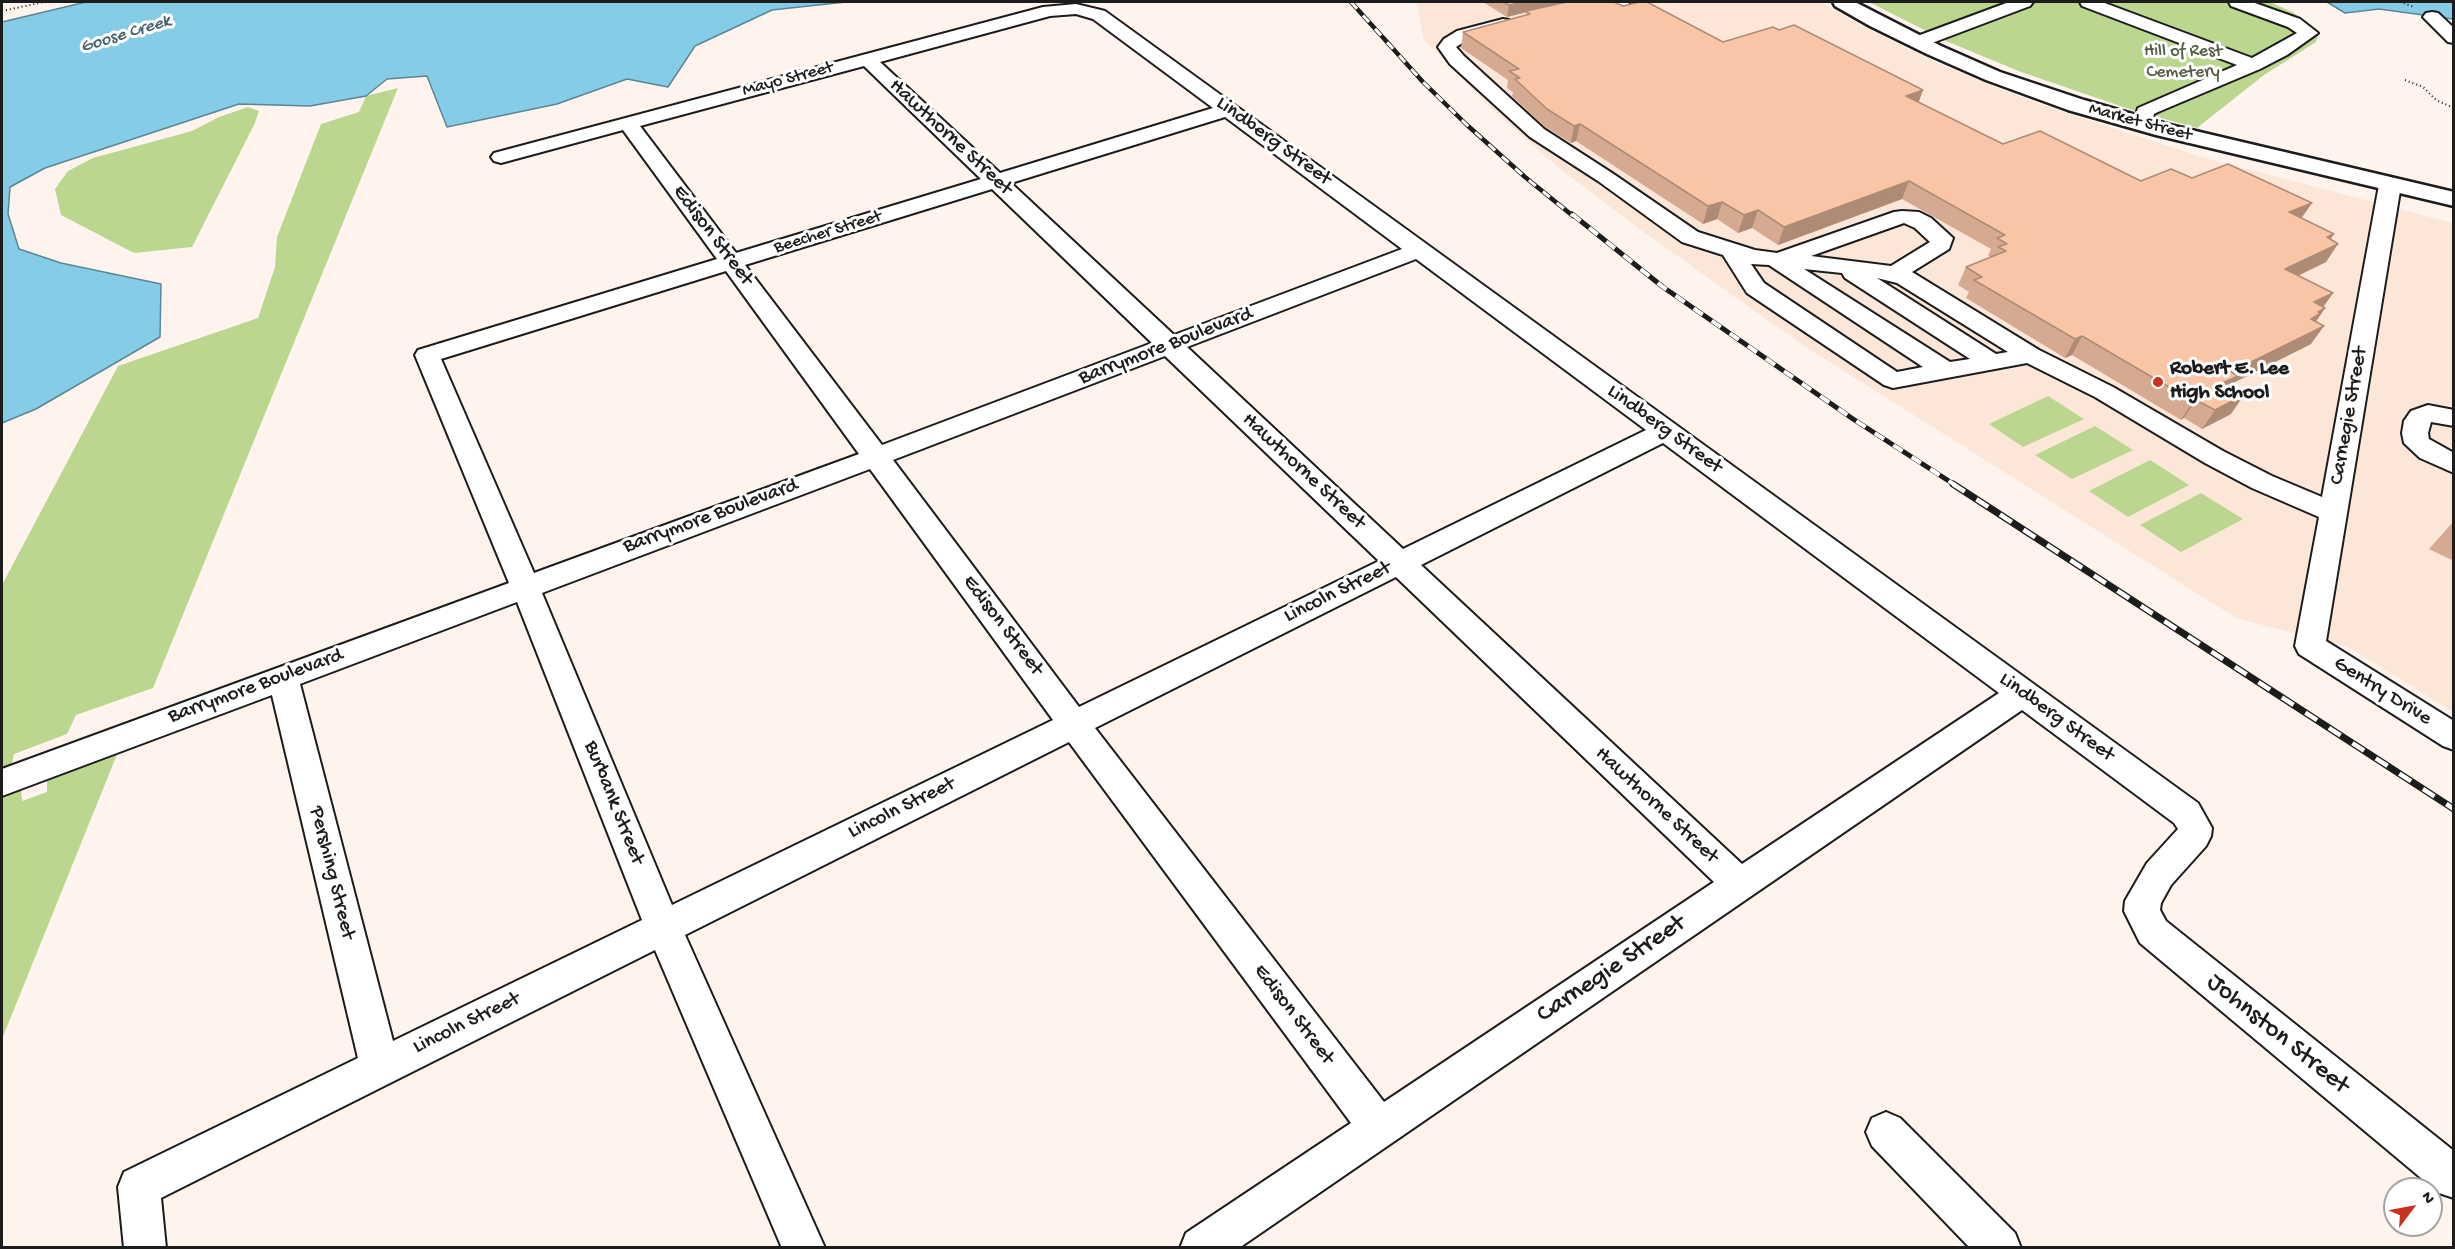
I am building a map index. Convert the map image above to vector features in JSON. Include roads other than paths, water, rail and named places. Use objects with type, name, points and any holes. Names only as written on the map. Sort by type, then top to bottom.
[{"type":"main road","name":"Market Street","points":[[1842,2],[1877,22],[1993,76],[2076,105],[2143,124],[2454,200]]},
{"type":"street","points":[[1591,3],[1621,2]]},
{"type":"street","points":[[1918,42],[2024,2]]},
{"type":"street","points":[[2088,2],[2253,65]]},
{"type":"street","points":[[2143,124],[2145,112],[2151,108],[2253,65],[2299,41],[2308,33],[2294,23],[2237,2]]},
{"type":"street","name":"Mayo Street","points":[[501,157],[1049,11],[1076,9]]},
{"type":"street","name":"Lindberg Street","points":[[1076,9],[1099,15],[2175,804],[2193,821],[2194,836],[2159,874]]},
{"type":"street","points":[[2432,17],[2454,38]]},
{"type":"street","points":[[1525,19],[1463,35],[1450,43],[1448,47],[1457,60],[1537,133],[1605,177],[1690,237],[1732,251],[1776,260],[1896,274],[2030,355],[2096,388],[2262,482],[2333,512]]},
{"type":"street","points":[[2454,45],[2449,48],[2454,57]]},
{"type":"street","name":"Hawthorne Street","points":[[867,59],[1739,884]]},
{"type":"street","name":"Beecher Street","points":[[427,356],[1228,110]]},
{"type":"street","name":"Edison Street","points":[[628,123],[1074,724],[1378,1127]]},
{"type":"street","name":"Carnegie Street","points":[[2310,646],[2390,185]]},
{"type":"street","points":[[1776,260],[1902,217],[1923,223],[1942,238],[1936,248],[1908,264],[1896,274]]},
{"type":"street","name":"Barrymore Boulevard","points":[[2,783],[525,586],[876,457],[1420,250]]},
{"type":"street","points":[[1732,251],[1755,288],[1893,380],[2030,355]]},
{"type":"street","points":[[1776,260],[1945,370]]},
{"type":"street","points":[[1848,269],[1992,362]]},
{"type":"street","name":"Burbank Street","points":[[427,356],[525,586],[663,927],[804,1248]]},
{"type":"street","points":[[2454,418],[2428,413],[2420,417],[2415,433],[2417,443],[2429,452],[2454,464]]},
{"type":"street","name":"Lincoln Street","points":[[146,1248],[139,1187],[1666,431]]},
{"type":"street","name":"Gentry Drive","points":[[2310,646],[2454,737]]},
{"type":"street","name":"Pershing Street","points":[[283,678],[380,1067]]},
{"type":"street","name":"Carnegie Street","points":[[1202,1248],[2023,693]]},
{"type":"street","name":"Johnston Street","points":[[2159,874],[2143,901],[2142,911],[2153,932],[2454,1178]]},
{"type":"street","points":[[1886,1132],[2000,1248]]},
{"type":"water","name":"Goose Creek","points":[[86,2],[846,2],[772,10],[695,46],[668,87],[627,79],[557,104],[447,127],[427,76],[387,79],[366,96],[310,106],[239,104],[45,168],[10,187],[8,214],[19,249],[61,263],[161,284],[160,337],[36,409],[2,423],[2,22]]},
{"type":"water","points":[[2327,2],[2453,2],[2453,19],[2379,9],[2345,13]]},
{"type":"railway","points":[[1351,2],[1423,82],[1467,125],[1573,216]]},
{"type":"railway","points":[[1572,214],[1663,287],[1853,419],[1955,485]]},
{"type":"railway","points":[[1953,484],[2454,809]]},
{"type":"place","name":"Robert E. Lee High School","points":[[2158,382]]},
{"type":"park label","name":"Hill of Rest Cemetery","points":[[2183,62]]}]
